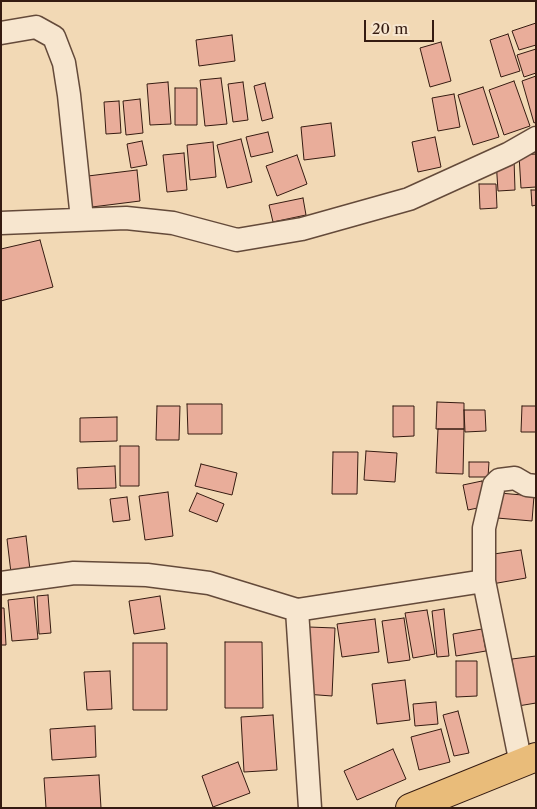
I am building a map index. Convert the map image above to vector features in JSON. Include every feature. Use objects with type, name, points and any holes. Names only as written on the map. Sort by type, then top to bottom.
[{"type":"main road","points":[[410,808],[528,761]]},
{"type":"street","points":[[1,33],[36,26],[54,37],[64,63],[69,95],[82,219]]},
{"type":"street","points":[[1,223],[126,218],[173,223],[237,240],[302,229],[409,199],[508,154],[536,138]]},
{"type":"street","points":[[528,761],[484,581],[484,528],[494,485],[499,480],[507,478],[536,486]]},
{"type":"street","points":[[1,582],[74,573],[109,572],[148,575],[209,583],[297,610],[484,581]]},
{"type":"street","points":[[297,610],[310,808]]},
{"type":"building","points":[[536,23],[536,45],[519,50],[512,31]]},
{"type":"building","points":[[508,34],[520,71],[501,77],[490,40]]},
{"type":"building","points":[[232,35],[235,61],[199,66],[196,40]]},
{"type":"building","points":[[441,42],[451,81],[430,87],[420,48]]},
{"type":"building","points":[[536,49],[536,73],[524,77],[517,55]]},
{"type":"building","points":[[536,76],[536,122],[534,123],[522,81]]},
{"type":"building","points":[[221,78],[227,124],[205,126],[200,80]]},
{"type":"building","points":[[514,81],[530,126],[504,135],[489,90]]},
{"type":"building","points":[[168,82],[171,124],[150,125],[147,84]]},
{"type":"building","points":[[243,82],[248,120],[233,122],[228,84]]},
{"type":"building","points":[[265,83],[273,118],[262,121],[254,86]]},
{"type":"building","points":[[483,87],[499,137],[473,145],[458,95]]},
{"type":"building","points":[[175,88],[197,88],[197,125],[175,125]]},
{"type":"building","points":[[454,94],[460,127],[438,131],[432,98]]},
{"type":"building","points":[[140,99],[143,133],[126,135],[123,101]]},
{"type":"building","points":[[119,101],[121,133],[106,134],[104,102]]},
{"type":"building","points":[[331,123],[335,156],[304,160],[301,127]]},
{"type":"building","points":[[268,132],[273,152],[251,157],[246,137]]},
{"type":"building","points":[[435,137],[441,167],[418,172],[412,142]]},
{"type":"building","points":[[241,139],[252,182],[227,188],[217,145]]},
{"type":"building","points":[[142,141],[147,165],[131,168],[127,144]]},
{"type":"building","points":[[213,142],[216,177],[190,180],[187,145]]},
{"type":"building","points":[[184,153],[187,190],[167,192],[163,155]]},
{"type":"building","points":[[536,154],[536,187],[521,188],[519,155]]},
{"type":"building","points":[[297,155],[307,184],[277,196],[266,166]]},
{"type":"building","points":[[514,159],[515,190],[498,191],[496,160]]},
{"type":"building","points":[[137,170],[140,201],[92,207],[88,176]]},
{"type":"building","points":[[479,184],[496,184],[497,208],[480,209]]},
{"type":"building","points":[[531,190],[536,190],[536,205],[532,206]]},
{"type":"building","points":[[303,198],[306,215],[273,222],[269,205]]},
{"type":"building","points":[[40,240],[53,287],[1,301],[1,249]]},
{"type":"building","points":[[437,402],[464,403],[464,429],[436,429]]},
{"type":"building","points":[[187,404],[222,404],[222,434],[188,434]]},
{"type":"building","points":[[157,406],[180,406],[179,440],[156,440]]},
{"type":"building","points":[[393,406],[414,406],[414,436],[393,437]]},
{"type":"building","points":[[522,406],[536,406],[536,432],[521,432]]},
{"type":"building","points":[[464,410],[485,410],[486,431],[465,432]]},
{"type":"building","points":[[117,417],[117,441],[80,442],[80,418]]},
{"type":"building","points":[[438,429],[464,429],[463,474],[436,473]]},
{"type":"building","points":[[120,446],[139,446],[139,486],[120,486]]},
{"type":"building","points":[[366,451],[397,453],[395,482],[364,480]]},
{"type":"building","points":[[333,452],[358,452],[357,494],[332,494]]},
{"type":"building","points":[[469,462],[489,462],[488,477],[469,477]]},
{"type":"building","points":[[201,464],[237,473],[232,495],[195,486]]},
{"type":"building","points":[[115,466],[116,488],[78,489],[77,468]]},
{"type":"building","points":[[482,481],[487,506],[468,510],[463,485]]},
{"type":"building","points":[[168,492],[173,536],[145,540],[139,496]]},
{"type":"building","points":[[197,493],[224,504],[217,522],[189,511]]},
{"type":"building","points":[[499,493],[534,496],[532,521],[497,518]]},
{"type":"building","points":[[127,497],[130,520],[113,522],[110,499]]},
{"type":"building","points":[[26,536],[30,570],[11,573],[7,539]]},
{"type":"building","points":[[521,550],[526,578],[492,584],[487,555]]},
{"type":"building","points":[[48,595],[51,633],[39,634],[37,596]]},
{"type":"building","points":[[160,596],[165,629],[134,634],[129,601]]},
{"type":"building","points":[[34,597],[38,639],[12,641],[8,600]]},
{"type":"building","points":[[1,608],[4,608],[6,645],[1,645]]},
{"type":"building","points":[[444,609],[449,656],[437,657],[432,611]]},
{"type":"building","points":[[427,610],[435,654],[413,658],[405,613]]},
{"type":"building","points":[[404,618],[410,660],[388,663],[382,621]]},
{"type":"building","points":[[375,619],[379,652],[342,657],[337,624]]},
{"type":"building","points":[[309,627],[335,628],[332,696],[305,694]]},
{"type":"building","points":[[482,629],[486,651],[456,656],[453,634]]},
{"type":"building","points":[[225,642],[262,642],[263,708],[225,708]]},
{"type":"building","points":[[133,643],[167,643],[167,710],[133,710]]},
{"type":"building","points":[[536,656],[536,703],[518,706],[512,659]]},
{"type":"building","points":[[456,661],[477,661],[477,696],[456,697]]},
{"type":"building","points":[[110,671],[112,709],[87,710],[84,672]]},
{"type":"building","points":[[405,680],[410,720],[377,724],[372,684]]},
{"type":"building","points":[[436,702],[438,724],[415,726],[413,704]]},
{"type":"building","points":[[458,711],[469,753],[454,756],[443,715]]},
{"type":"building","points":[[273,715],[277,770],[244,772],[241,717]]},
{"type":"building","points":[[95,726],[96,757],[52,760],[50,729]]},
{"type":"building","points":[[441,729],[450,762],[419,770],[411,737]]},
{"type":"building","points":[[393,749],[406,779],[357,800],[344,771]]},
{"type":"building","points":[[238,762],[250,793],[213,807],[202,776]]},
{"type":"building","points":[[99,775],[101,808],[46,808],[44,778]]}]
